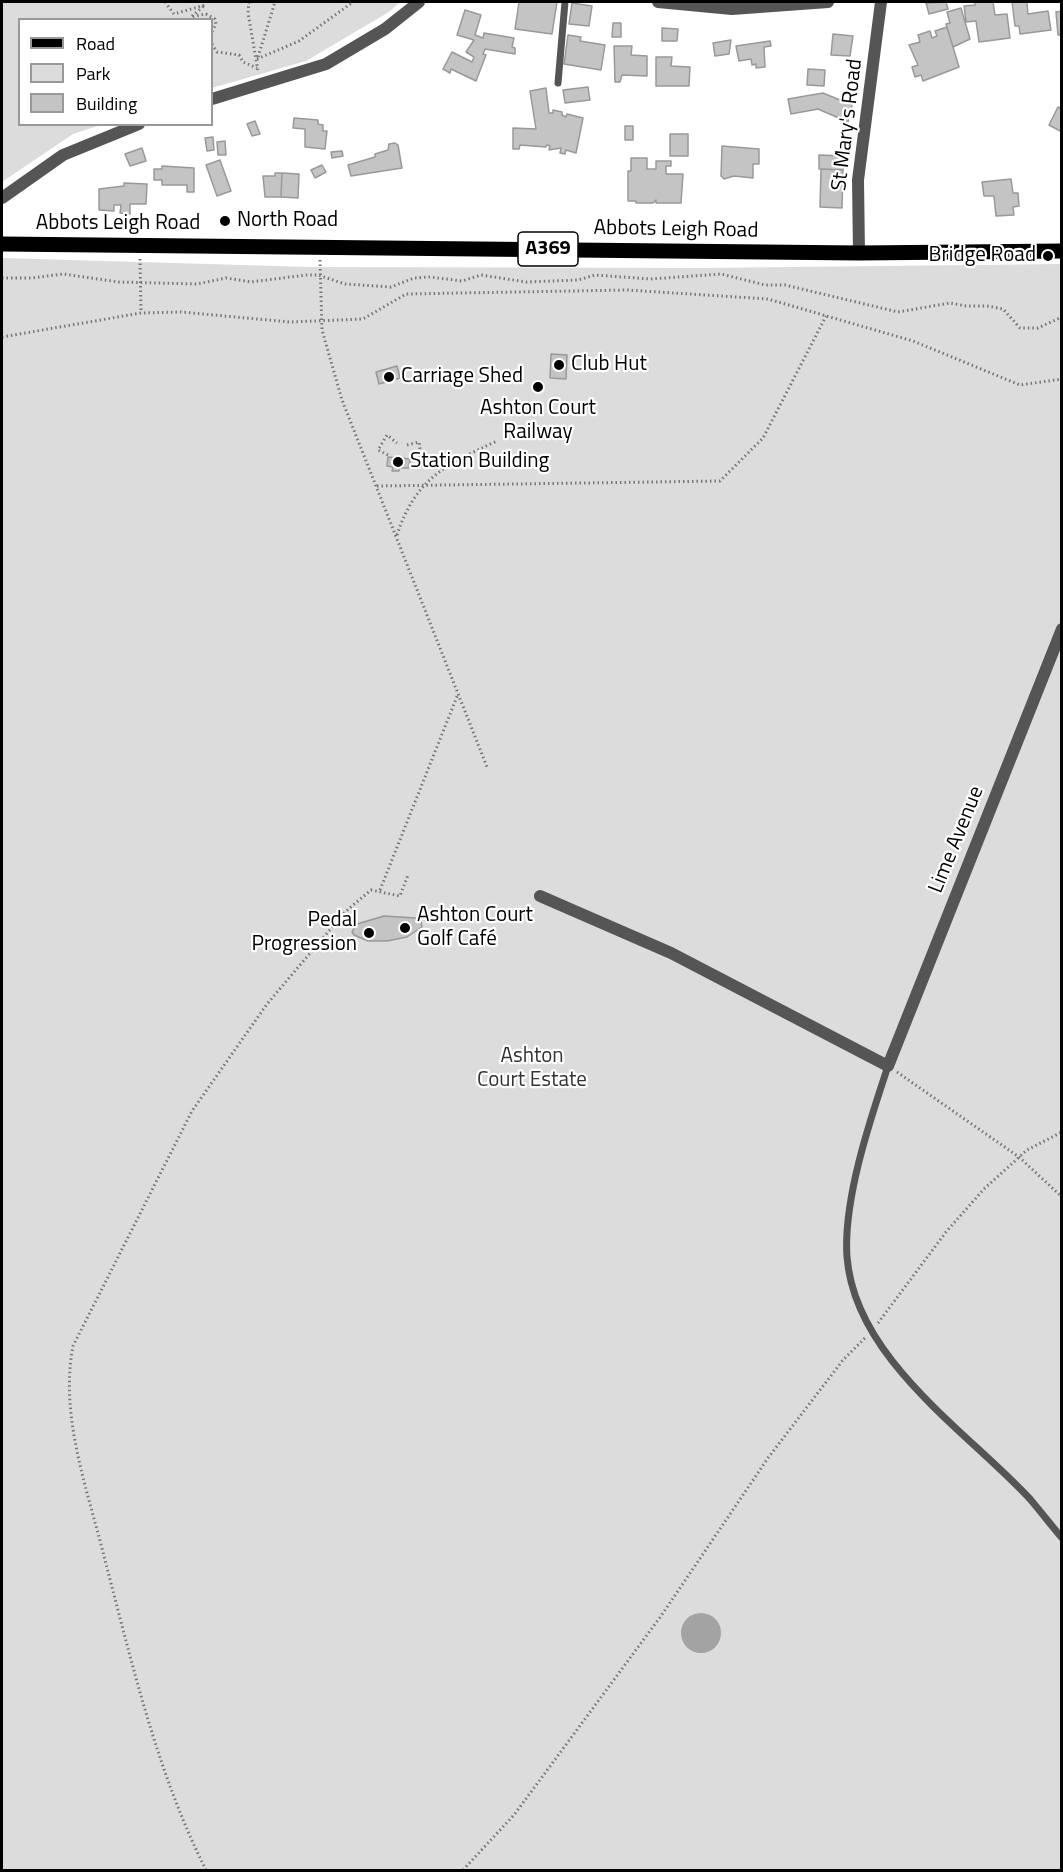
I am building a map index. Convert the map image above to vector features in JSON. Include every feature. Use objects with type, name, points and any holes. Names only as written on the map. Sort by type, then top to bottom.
[{"type":"main road","name":"Abbots Leigh Road","points":[[2,244],[859,253],[1062,251]]},
{"type":"street","points":[[213,99],[326,64],[385,29],[419,2]]},
{"type":"street","points":[[658,2],[732,9],[828,2]]},
{"type":"street","name":"St Mary's Road","points":[[859,253],[858,180],[881,2]]},
{"type":"street","points":[[2,198],[63,155],[134,126]]},
{"type":"street","name":"Lime Avenue","points":[[888,1066],[1062,629]]},
{"type":"street","points":[[540,896],[671,953],[888,1066]]},
{"type":"lane","points":[[558,83],[565,2]]},
{"type":"lane","points":[[888,1066],[859,1161],[848,1227],[847,1256],[852,1285],[872,1330],[939,1415],[1029,1499],[1062,1538]]},
{"type":"path","points":[[165,2],[174,14],[205,5],[191,17],[206,14],[215,19],[216,24],[213,30]]},
{"type":"path","points":[[249,2],[248,13],[258,59]]},
{"type":"path","points":[[258,59],[275,2]]},
{"type":"path","points":[[258,59],[299,40],[353,2]]},
{"type":"path","points":[[213,46],[217,52],[239,55],[243,63],[257,68]]},
{"type":"path","points":[[323,246],[318,276],[322,330],[342,400],[487,767]]},
{"type":"path","points":[[140,262],[141,313]]},
{"type":"path","points":[[2,278],[32,278],[63,274],[119,282],[197,284],[226,279],[251,282],[318,276],[345,284],[391,286],[414,278],[430,277],[462,281],[481,275],[526,282],[578,280],[595,275],[650,279],[676,275],[695,278],[721,274],[765,285],[785,285],[898,312],[950,303],[987,306],[1003,309],[1020,328],[1038,328],[1062,317]]},
{"type":"path","points":[[2,337],[141,313],[181,312],[290,322],[363,319],[406,294],[627,290],[768,299],[913,341],[1020,385],[1062,379]]},
{"type":"path","points":[[377,486],[720,481],[764,438],[826,316]]},
{"type":"path","points":[[388,455],[378,450],[387,435],[397,444]]},
{"type":"path","points":[[396,537],[406,508],[424,486],[458,459],[497,441]]},
{"type":"path","points":[[407,445],[419,442],[421,456],[416,458]]},
{"type":"path","points":[[380,890],[458,692]]},
{"type":"path","points":[[206,1870],[195,1849],[159,1753],[125,1637],[87,1488],[70,1407],[68,1374],[73,1346],[192,1111],[267,1004],[345,912],[371,891],[380,890],[400,896],[408,875]]},
{"type":"path","points":[[888,1066],[1019,1157],[1062,1197]]},
{"type":"path","points":[[463,1870],[514,1815],[661,1616],[768,1458],[843,1360],[872,1330],[946,1232],[984,1189],[1019,1157],[1062,1131]]},
{"type":"green space","points":[[2,2],[400,2],[389,12],[306,61],[213,88],[213,18],[18,18],[18,126],[98,126],[73,134],[2,182]]},
{"type":"green space","name":"Ashton Court Estate","points":[[2,258],[311,267],[701,268],[1061,264],[1061,1870],[2,1870]]},
{"type":"shaded area","points":[[701,1613],[715,1619],[721,1633],[715,1647],[701,1653],[687,1647],[681,1633],[687,1619]]},
{"type":"building","points":[[519,2],[557,2],[552,34],[515,29]]},
{"type":"building","points":[[946,2],[948,9],[929,14],[926,3]]},
{"type":"building","points":[[975,2],[993,2],[995,15],[1007,14],[1010,38],[979,42],[976,21],[966,22],[964,6],[975,5]]},
{"type":"building","points":[[1012,2],[1027,2],[1028,14],[1048,11],[1051,30],[1020,34],[1019,26],[1015,26]]},
{"type":"building","points":[[572,3],[592,6],[589,26],[569,24]]},
{"type":"building","points":[[961,8],[970,39],[953,47],[946,24],[950,23],[947,12]]},
{"type":"building","points":[[465,10],[481,15],[475,35],[483,38],[484,33],[514,38],[512,47],[515,48],[515,54],[485,49],[483,54],[486,55],[476,81],[451,69],[450,73],[443,69],[452,52],[472,62],[474,57],[466,52],[474,40],[457,35]]},
{"type":"building","points":[[1062,11],[1062,35],[1058,35],[1056,12]]},
{"type":"building","points":[[613,23],[621,23],[621,37],[612,37]]},
{"type":"building","points":[[947,27],[959,67],[923,81],[921,75],[915,77],[912,67],[918,65],[909,45],[920,42],[918,35],[930,31],[932,38],[937,36],[935,31]]},
{"type":"building","points":[[662,28],[678,29],[677,41],[662,41]]},
{"type":"building","points":[[833,34],[853,36],[850,56],[831,55]]},
{"type":"building","points":[[568,35],[581,37],[580,41],[605,45],[601,70],[564,64]]},
{"type":"building","points":[[731,40],[729,54],[715,56],[713,43]]},
{"type":"building","points":[[770,41],[771,46],[764,47],[765,67],[756,68],[756,64],[752,65],[751,59],[739,61],[736,46]]},
{"type":"building","points":[[614,46],[632,46],[631,55],[647,56],[647,76],[622,75],[620,82],[615,82]]},
{"type":"building","points":[[656,57],[672,57],[671,66],[690,67],[689,86],[656,86]]},
{"type":"building","points":[[808,69],[825,70],[824,86],[807,85]]},
{"type":"building","points":[[588,87],[590,100],[565,103],[563,90]]},
{"type":"building","points":[[546,88],[549,113],[553,113],[553,110],[562,112],[562,115],[566,117],[567,114],[583,118],[576,153],[566,150],[565,154],[560,153],[561,148],[549,150],[550,146],[547,145],[546,147],[520,145],[519,149],[513,149],[513,128],[536,129],[530,91]]},
{"type":"building","points":[[823,93],[852,105],[848,122],[818,109],[791,114],[788,99]]},
{"type":"building","points":[[1058,107],[1062,109],[1062,132],[1049,125]]},
{"type":"building","points":[[294,118],[318,120],[318,124],[323,125],[323,131],[327,131],[325,149],[305,147],[305,129],[293,128]]},
{"type":"building","points":[[255,121],[260,134],[252,136],[247,124]]},
{"type":"building","points":[[625,126],[633,126],[633,140],[625,140]]},
{"type":"building","points":[[670,134],[688,134],[688,156],[670,156]]},
{"type":"building","points":[[213,137],[214,150],[207,151],[205,138]]},
{"type":"building","points":[[225,141],[226,155],[218,155],[217,142]]},
{"type":"building","points":[[389,144],[398,145],[402,168],[351,176],[348,165],[375,157],[375,154],[388,150]]},
{"type":"building","points":[[722,146],[759,149],[759,164],[753,164],[753,178],[734,176],[724,179],[721,176]]},
{"type":"building","points":[[142,148],[146,161],[130,166],[125,154]]},
{"type":"building","points":[[342,151],[343,156],[332,158],[331,152]]},
{"type":"building","points":[[819,155],[844,156],[843,170],[819,169]]},
{"type":"building","points":[[631,158],[647,158],[647,169],[656,169],[656,161],[671,161],[671,166],[666,166],[666,174],[683,174],[681,203],[656,203],[656,200],[653,203],[628,201],[628,171],[631,171]]},
{"type":"building","points":[[220,160],[231,191],[217,196],[206,165]]},
{"type":"building","points":[[322,165],[326,172],[315,178],[311,170]]},
{"type":"building","points":[[162,166],[194,168],[194,192],[187,192],[187,185],[162,185],[162,180],[154,180],[154,169],[162,169]]},
{"type":"building","points":[[821,169],[843,170],[842,208],[820,207]]},
{"type":"building","points":[[275,173],[282,173],[281,197],[265,197],[263,176],[275,176]]},
{"type":"building","points":[[282,173],[299,174],[298,198],[281,197]]},
{"type":"building","points":[[1011,179],[1013,193],[1018,193],[1019,206],[1013,207],[1014,215],[996,216],[994,196],[984,196],[982,182]]},
{"type":"building","points":[[124,183],[147,184],[146,204],[130,204],[130,214],[120,213],[121,205],[114,205],[114,211],[99,210],[99,189],[124,186]]},
{"type":"building","name":"Club Hut","points":[[551,354],[567,355],[566,379],[550,378]]},
{"type":"building","name":"Carriage Shed","points":[[397,366],[400,378],[379,384],[376,372]]},
{"type":"building","name":"Station Building","points":[[388,457],[410,459],[409,468],[392,471],[393,467],[387,466]]},
{"type":"building","points":[[384,916],[415,918],[421,922],[422,927],[407,937],[387,941],[368,941],[352,932],[357,924]]},
{"type":"place","name":"North Road","points":[[225,221]]},
{"type":"place","name":"Bridge Road","points":[[1048,256]]},
{"type":"place","name":"Club Hut","points":[[559,365]]},
{"type":"place","name":"Carriage Shed","points":[[389,377]]},
{"type":"place","name":"Ashton Court Railway","points":[[538,387]]},
{"type":"place","name":"Station Building","points":[[398,462]]},
{"type":"place","name":"Ashton Court Golf Café","points":[[405,928]]},
{"type":"place","name":"Pedal Progression","points":[[369,933]]}]
